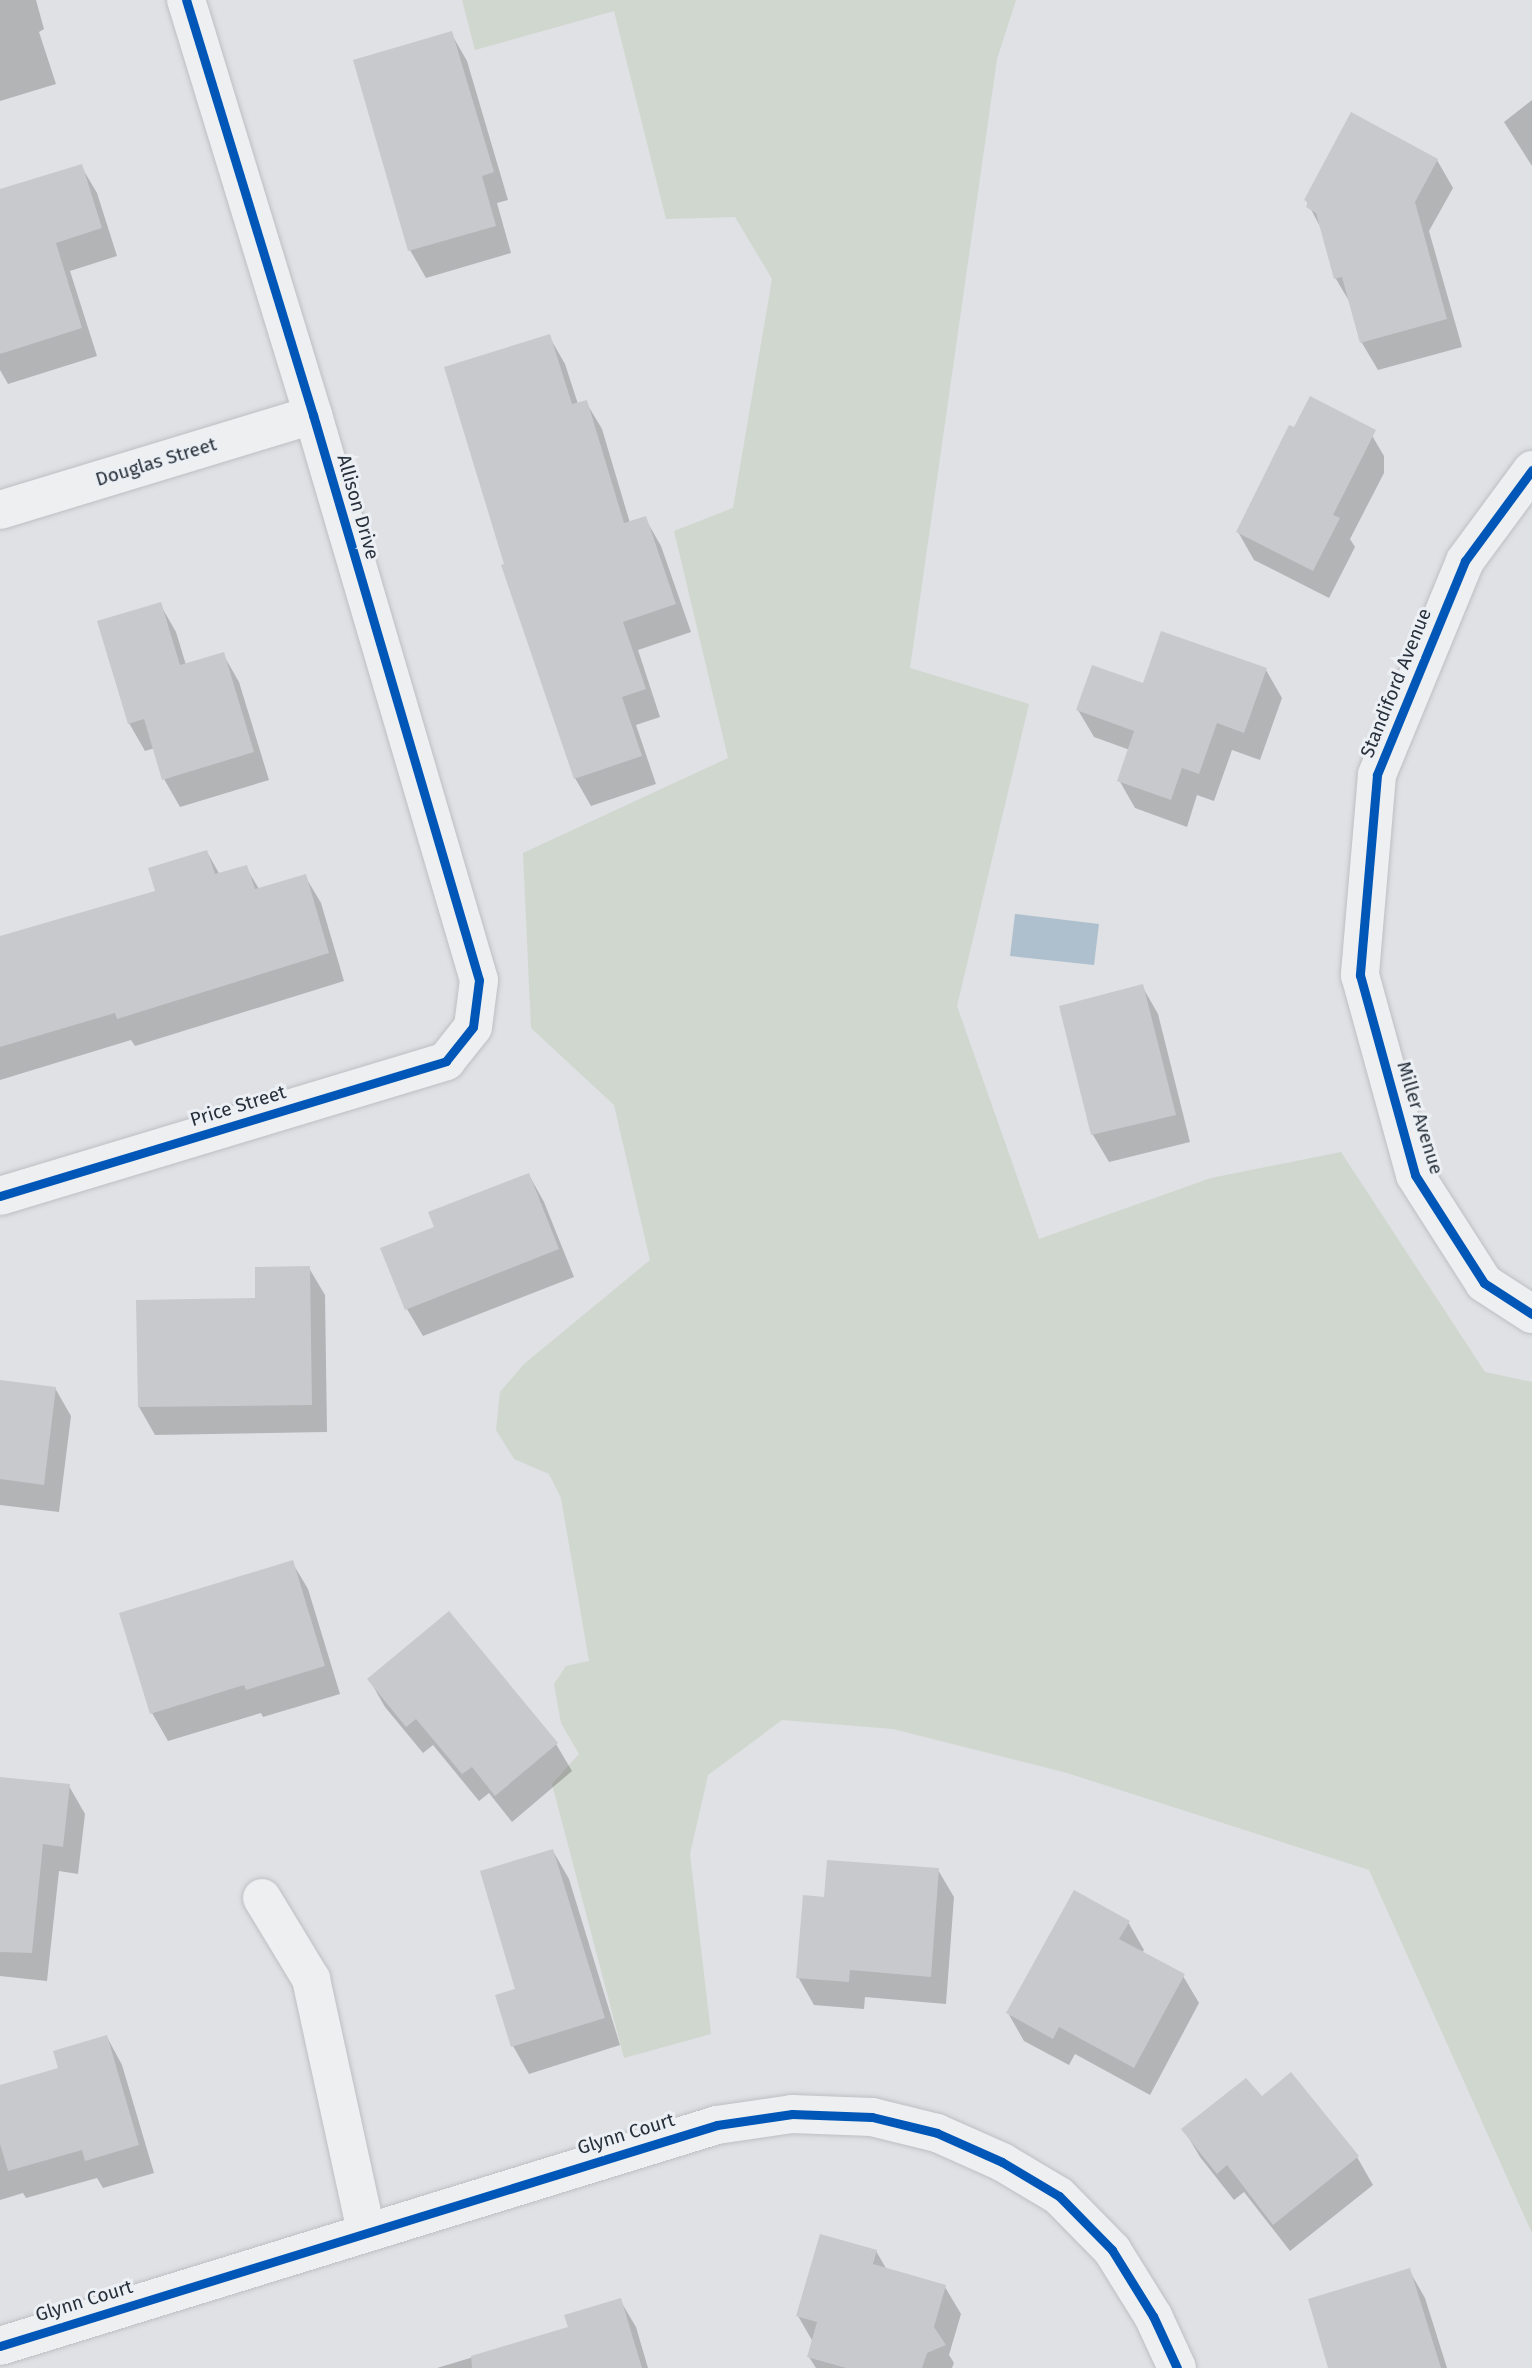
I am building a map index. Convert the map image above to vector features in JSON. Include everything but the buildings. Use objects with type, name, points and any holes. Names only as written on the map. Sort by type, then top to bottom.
[{"type":"street","name":"Allison Drive","points":[[186,0],[313,415],[479,980],[473,1027]]},
{"type":"street","name":"Douglas Street","points":[[0,510],[313,415]]},
{"type":"street","name":"Standiford Avenue","points":[[1360,975],[1377,775],[1465,561],[1532,470]]},
{"type":"street","name":"Miller Avenue","points":[[1360,975],[1415,1175],[1485,1283],[1532,1314]]},
{"type":"street","name":"Price Street","points":[[0,1196],[446,1061],[473,1027]]},
{"type":"street","points":[[262,1898],[311,1979],[366,2232]]},
{"type":"street","name":"Glynn Court","points":[[0,2346],[717,2125],[792,2114],[872,2117],[937,2133],[1002,2162],[1059,2196],[1112,2250],[1153,2316],[1177,2368]]},
{"type":"shaded area","points":[[462,0],[1016,0],[997,59],[910,668],[1029,704],[957,1006],[1039,1239],[1211,1178],[1341,1152],[1485,1372],[1532,1382],[1532,2233],[1369,1870],[1067,1773],[893,1729],[782,1720],[708,1775],[690,1854],[711,2034],[624,2058],[552,1784],[579,1754],[561,1723],[554,1684],[566,1666],[589,1661],[561,1498],[549,1474],[514,1459],[496,1430],[500,1392],[524,1364],[650,1260],[614,1105],[531,1028],[523,853],[728,758],[674,531],[733,508],[772,279],[735,217],[666,219],[614,11],[475,50]]},
{"type":"water","points":[[1015,914],[1099,924],[1094,965],[1010,956]]},
{"type":"cycle path","points":[[0,1196],[446,1061],[473,1027],[479,980],[313,415],[186,0]]},
{"type":"cycle path","points":[[1532,470],[1465,561],[1377,775],[1360,975],[1415,1175],[1484,1283],[1532,1314]]},
{"type":"cycle path","points":[[0,2346],[717,2125],[792,2114],[872,2117],[937,2133],[1002,2162],[1059,2196],[1112,2250],[1153,2316],[1177,2368]]}]
